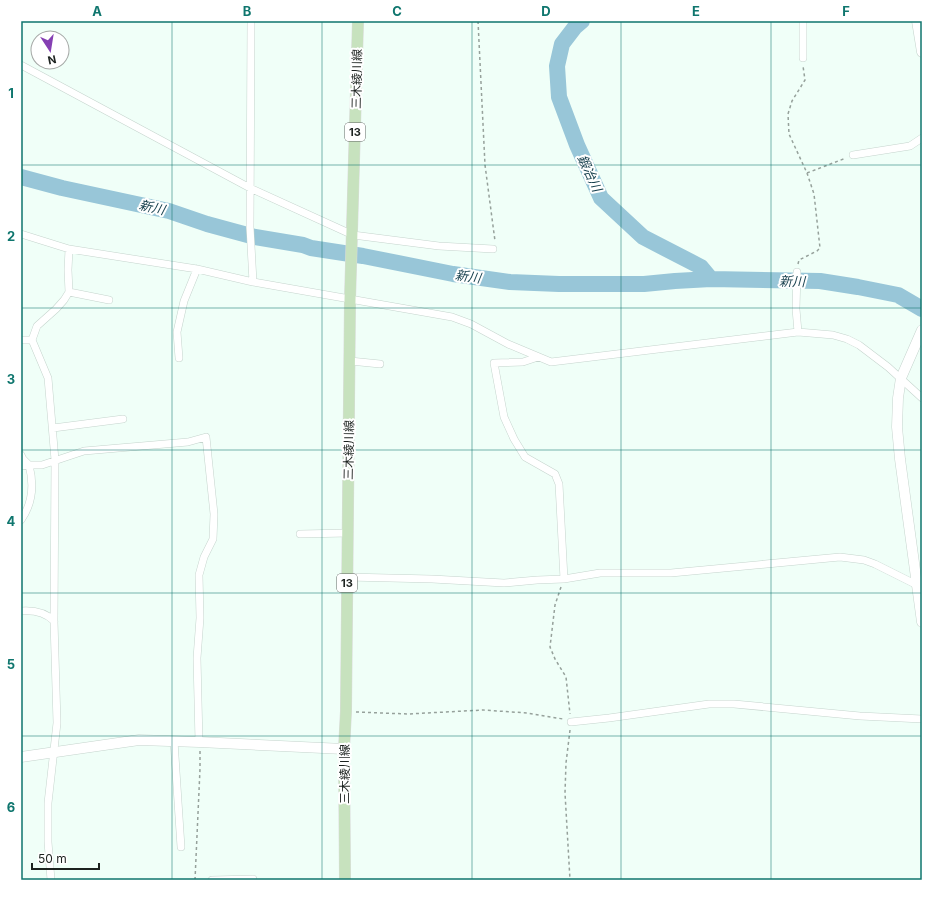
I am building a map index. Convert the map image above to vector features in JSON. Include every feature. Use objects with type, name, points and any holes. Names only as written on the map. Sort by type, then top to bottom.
[{"type":"main road","name":"三木綾川線","points":[[345,880],[344,749],[348,577],[350,300],[353,239],[358,21]]},
{"type":"street","points":[[251,21],[250,227],[251,271],[253,282]]},
{"type":"street","points":[[802,58],[803,21]]},
{"type":"street","points":[[917,21],[922,52]]},
{"type":"street","points":[[21,65],[250,188],[353,239],[493,249]]},
{"type":"street","points":[[853,155],[910,146],[922,138]]},
{"type":"street","points":[[21,234],[69,249],[197,269],[253,282],[452,317],[472,324],[508,344],[551,362],[798,332],[833,335],[848,339],[859,345],[902,378],[922,398]]},
{"type":"street","points":[[51,880],[48,842],[48,803],[57,723],[54,621],[53,428],[48,378],[32,340],[37,326],[56,309],[69,292],[69,249]]},
{"type":"street","points":[[179,358],[177,332],[184,301],[197,269]]},
{"type":"street","points":[[797,272],[796,309],[798,332]]},
{"type":"street","points":[[69,292],[109,300]]},
{"type":"street","points":[[921,333],[902,378],[898,398],[897,427],[922,622]]},
{"type":"street","points":[[21,340],[32,340]]},
{"type":"street","points":[[538,357],[523,362],[494,362],[504,417],[514,439],[526,457],[555,474],[559,484],[564,580]]},
{"type":"street","points":[[350,360],[380,364]]},
{"type":"street","points":[[53,428],[123,419]]},
{"type":"street","points":[[25,465],[42,465],[84,451],[188,442],[206,438],[214,514],[214,539],[204,557],[199,575],[200,618],[197,658],[199,742]]},
{"type":"street","points":[[21,455],[32,479],[32,492],[26,513],[21,520]]},
{"type":"street","points":[[300,534],[348,533]]},
{"type":"street","points":[[348,577],[432,579],[504,583],[537,580],[564,580],[600,573],[671,573],[840,557],[864,560],[875,564],[917,585]]},
{"type":"street","points":[[21,611],[41,612],[49,616],[54,621]]},
{"type":"street","points":[[571,722],[709,704],[728,704],[860,716],[922,719]]},
{"type":"street","points":[[21,757],[139,740],[344,749]]},
{"type":"street","points":[[174,741],[181,847]]},
{"type":"street","points":[[212,880],[252,880]]},
{"type":"path","points":[[478,21],[485,165],[495,242],[493,249]]},
{"type":"path","points":[[797,272],[799,260],[820,248],[814,194],[807,173],[789,134],[788,114],[792,101],[805,80],[802,58]]},
{"type":"path","points":[[807,173],[853,155]]},
{"type":"path","points":[[564,580],[556,605],[550,647],[566,678],[571,722],[566,763],[565,793],[570,880]]},
{"type":"path","points":[[346,711],[408,714],[483,710],[527,713],[571,722]]},
{"type":"path","points":[[196,880],[200,769],[199,742]]},
{"type":"waterway","name":"鍛冶川","points":[[582,21],[575,27],[562,44],[557,66],[559,97],[577,145],[601,198],[643,237],[701,267],[711,279]]},
{"type":"waterway","name":"新川","points":[[21,177],[62,188],[169,211],[207,224],[255,237],[453,274],[510,282],[559,284],[644,284],[711,279],[820,281],[898,295],[922,309]]}]
